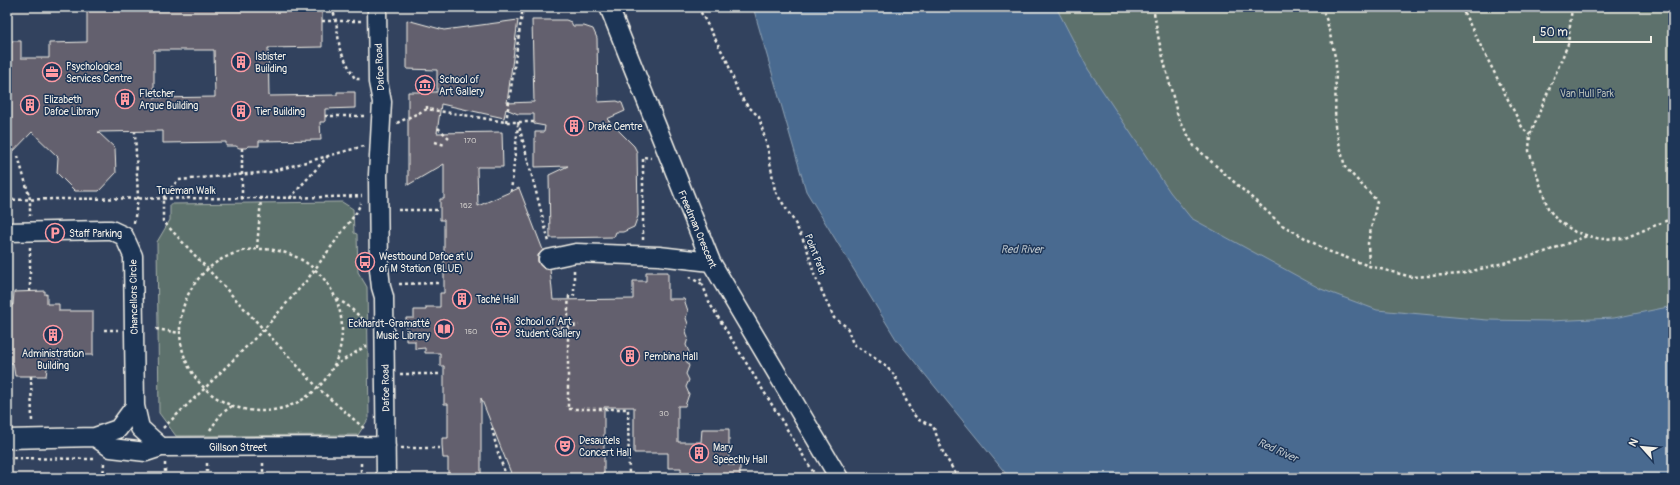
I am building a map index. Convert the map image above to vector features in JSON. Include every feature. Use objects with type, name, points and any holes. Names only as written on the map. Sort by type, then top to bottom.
[{"type":"street","name":"Dafoe Road","points":[[377,7],[378,82],[388,125],[388,286],[384,297],[393,447],[386,478]]},
{"type":"street","name":"Freedman Crescent","points":[[609,7],[710,262],[839,478]]},
{"type":"street","name":"Chancellors Circle","points":[[7,232],[111,230],[124,236],[133,256],[135,406],[140,428],[159,449]]},
{"type":"street","points":[[552,251],[572,254],[659,256],[710,262]]},
{"type":"street","points":[[7,439],[95,437],[118,429],[135,406]]},
{"type":"street","name":"Gillson Street","points":[[95,437],[111,448],[146,452],[159,449],[393,447]]},
{"type":"path","points":[[332,7],[336,21],[340,50],[355,79],[364,79]]},
{"type":"path","points":[[506,122],[523,7]]},
{"type":"path","name":"Point Path","points":[[698,7],[727,61],[738,92],[746,104],[759,117],[768,150],[775,191],[794,221],[807,248],[814,274],[825,295],[834,318],[847,327],[853,344],[885,365],[895,376],[912,413],[919,420],[933,426],[944,452],[958,478]]},
{"type":"path","points":[[1153,7],[1178,117],[1194,146],[1282,225],[1328,250],[1369,266],[1412,276],[1461,274],[1542,253],[1587,236]]},
{"type":"path","points":[[1321,7],[1327,21],[1336,61],[1335,126],[1345,167],[1377,201],[1368,243],[1369,266]]},
{"type":"path","points":[[1461,7],[1524,129],[1530,135]]},
{"type":"path","points":[[1572,7],[1568,44],[1530,135],[1529,151],[1548,208],[1556,219],[1575,232],[1600,239],[1625,238],[1673,218]]},
{"type":"path","points":[[322,21],[364,21]]},
{"type":"path","points":[[427,103],[427,109]]},
{"type":"path","points":[[388,125],[427,109],[506,122],[534,122]]},
{"type":"path","points":[[325,116],[365,116]]},
{"type":"path","points":[[512,192],[518,122]]},
{"type":"path","points":[[518,122],[552,251]]},
{"type":"path","points":[[438,128],[449,138]]},
{"type":"path","points":[[135,132],[138,198]]},
{"type":"path","points":[[435,142],[445,145]]},
{"type":"path","points":[[242,146],[242,199]]},
{"type":"path","points":[[365,146],[270,172],[242,173],[178,180],[164,198],[163,221],[319,389],[366,430]]},
{"type":"path","points":[[18,156],[30,199]]},
{"type":"path","points":[[290,198],[328,156]]},
{"type":"path","points":[[643,244],[643,157],[651,158]]},
{"type":"path","name":"Trueman Walk","points":[[7,200],[138,198],[261,199],[365,196],[356,214],[315,268]]},
{"type":"path","points":[[257,248],[261,199]]},
{"type":"path","points":[[398,210],[440,210]]},
{"type":"path","points":[[257,248],[278,250],[298,257],[315,268],[330,285],[339,305],[343,327],[341,349],[334,366],[319,389],[298,404],[272,411],[245,410],[220,401],[204,390],[185,360],[179,333],[181,314],[187,296],[196,280],[206,268],[235,253],[257,248]]},
{"type":"path","points":[[572,254],[574,295],[569,296],[568,308],[568,409],[628,410],[629,478]]},
{"type":"path","points":[[165,478],[159,449],[204,390],[264,329],[307,280],[315,268]]},
{"type":"path","points":[[399,284],[438,283]]},
{"type":"path","points":[[336,298],[347,305],[372,327]]},
{"type":"path","points":[[555,328],[579,325]]},
{"type":"path","points":[[156,328],[179,333]]},
{"type":"path","points":[[104,330],[119,330]]},
{"type":"path","points":[[334,366],[372,342]]},
{"type":"path","points":[[399,374],[440,374]]},
{"type":"path","points":[[31,376],[32,457]]},
{"type":"path","points":[[492,428],[497,450],[507,478]]},
{"type":"path","points":[[393,447],[443,448]]},
{"type":"path","points":[[7,458],[32,457],[104,459]]},
{"type":"path","points":[[360,461],[361,478]]},
{"type":"green space","name":"Van Hull Park","points":[[1043,7],[1673,7],[1673,320],[1417,338],[1195,234]]},
{"type":"green space","points":[[342,202],[353,209],[354,233],[357,234],[358,272],[367,287],[369,418],[358,435],[176,436],[159,413],[157,242],[170,220],[170,204]]},
{"type":"water","name":"Red River","points":[[753,7],[1056,7],[1088,69],[1170,192],[1191,218],[1321,289],[1377,310],[1487,320],[1550,321],[1614,318],[1673,306],[1673,478],[1015,478],[1007,475],[896,339],[806,191]]},
{"type":"building","points":[[322,7],[322,47],[268,48],[269,96],[337,95],[337,92],[355,92],[355,108],[325,109],[325,122],[320,122],[321,140],[259,141],[259,146],[249,146],[246,148],[226,146],[226,142],[163,143],[163,131],[98,132],[115,148],[116,173],[99,191],[75,191],[57,173],[58,157],[32,132],[7,158],[7,41],[21,41],[21,58],[49,58],[49,43],[87,42],[87,8]],"holes":[[[154,50],[214,50],[215,97],[154,98]]]},
{"type":"building","points":[[407,20],[444,30],[518,20],[507,103],[534,102],[532,20],[566,20],[571,22],[573,26],[584,26],[593,29],[597,38],[598,102],[617,101],[622,103],[625,111],[607,119],[634,146],[637,152],[638,216],[634,227],[623,232],[616,232],[614,237],[550,238],[549,175],[568,166],[535,167],[535,132],[544,132],[545,126],[534,124],[534,114],[518,114],[506,109],[504,118],[441,104],[437,133],[502,132],[503,167],[477,167],[478,206],[519,188],[543,250],[538,255],[538,262],[544,269],[550,269],[553,300],[633,299],[633,281],[646,281],[646,272],[668,272],[668,299],[684,299],[688,311],[686,318],[688,324],[686,331],[688,338],[686,345],[689,352],[686,360],[689,366],[686,374],[689,380],[686,387],[689,394],[685,406],[678,406],[678,442],[701,442],[702,429],[729,429],[729,465],[740,465],[740,478],[681,478],[681,468],[668,468],[668,453],[634,453],[634,407],[604,407],[604,474],[563,478],[513,478],[481,398],[481,478],[448,478],[448,458],[443,458],[442,445],[442,438],[448,438],[448,404],[444,404],[444,366],[440,366],[440,353],[425,353],[425,348],[415,349],[415,341],[406,341],[406,318],[414,318],[414,310],[426,310],[426,307],[440,307],[440,293],[444,293],[444,220],[440,220],[440,199],[444,199],[444,164],[408,185],[408,92],[437,92],[437,70],[407,69]]},
{"type":"building","name":"Administration Building","points":[[45,291],[45,295],[47,294],[47,304],[59,304],[59,311],[93,311],[93,355],[60,355],[60,362],[48,362],[46,376],[15,376],[13,363],[7,363],[7,305],[13,305],[14,292]]},
{"type":"place","name":"Isbister Building","points":[[241,62]]},
{"type":"place","name":"Psychological Services Centre","points":[[52,72]]},
{"type":"place","name":"School of Art Gallery","points":[[425,85]]},
{"type":"place","name":"Fletcher Argue Building","points":[[125,99]]},
{"type":"place","name":"Elizabeth Dafoe Library","points":[[30,105]]},
{"type":"place","name":"Tier Building","points":[[241,111]]},
{"type":"place","name":"Drake Centre","points":[[574,126]]},
{"type":"place","name":"Staff Parking","points":[[55,233]]},
{"type":"place","name":"Westbound Dafoe at U of M Station (BLUE)","points":[[365,262]]},
{"type":"place","name":"Taché Hall","points":[[462,299]]},
{"type":"place","name":"School of Art Student Gallery","points":[[501,327]]},
{"type":"place","name":"Eckhardt-Gramatté Music Library","points":[[444,329]]},
{"type":"place","name":"Administration Building","points":[[53,335]]},
{"type":"place","name":"Pembina Hall","points":[[630,356]]},
{"type":"place","name":"Desautels Concert Hall","points":[[565,446]]},
{"type":"place","name":"Mary Speechly Hall","points":[[699,453]]}]
